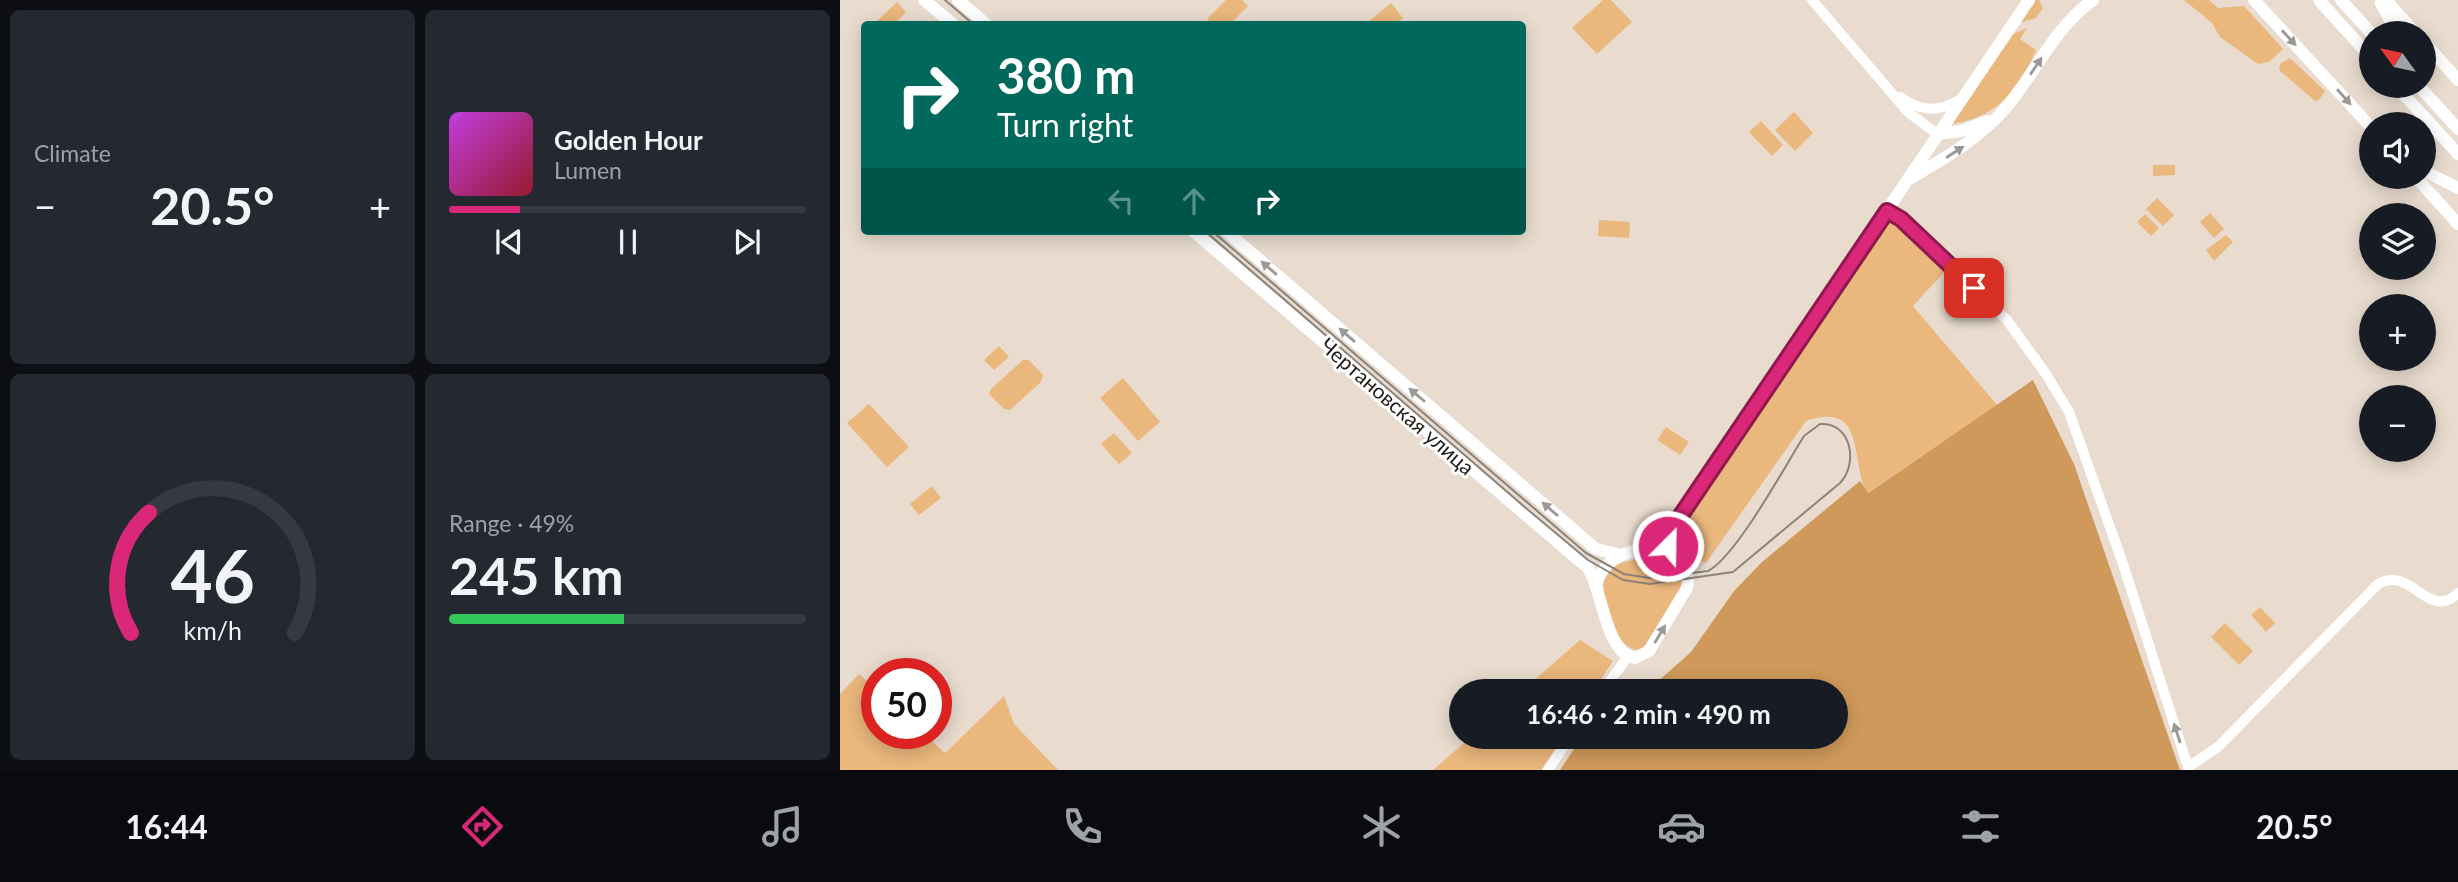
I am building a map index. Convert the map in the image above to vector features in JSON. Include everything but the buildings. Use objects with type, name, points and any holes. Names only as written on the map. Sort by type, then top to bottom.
[{"type":"main road","points":[[924,0],[949,21]]},
{"type":"main road","points":[[958,0],[982,21]]},
{"type":"main road","points":[[1596,585],[1605,564],[1621,555],[1655,545],[1673,527],[2029,0]]},
{"type":"main road","points":[[1908,180],[1973,140],[1997,117],[2081,0]]},
{"type":"main road","points":[[2073,13],[2093,0]]},
{"type":"main road","points":[[2254,0],[2359,114]]},
{"type":"main road","points":[[2319,0],[2359,45]]},
{"type":"main road","points":[[2341,0],[2360,21]]},
{"type":"main road","points":[[2380,0],[2391,21]]},
{"type":"main road","points":[[2386,0],[2405,21]]},
{"type":"main road","points":[[2436,55],[2458,80]]},
{"type":"main road","points":[[2407,98],[2458,155]]},
{"type":"main road","points":[[2430,98],[2458,129]]},
{"type":"main road","points":[[2434,98],[2442,111]]},
{"type":"main road","points":[[1937,134],[1961,131],[1997,117]]},
{"type":"main road","points":[[2436,177],[2458,188]]},
{"type":"main road","points":[[2427,189],[2458,224]]},
{"type":"main road","name":"Чертановская улица","points":[[1198,235],[1588,568],[1615,642],[1628,657]]},
{"type":"main road","name":"Чертановская улица","points":[[1231,235],[1596,549],[1621,555]]},
{"type":"main road","points":[[1284,309],[1296,309],[1301,296]]},
{"type":"main road","points":[[1628,657],[1642,657],[1650,651],[1688,588],[1689,579],[1683,566],[1668,546],[1673,527]]},
{"type":"main road","points":[[1645,549],[1663,551],[1683,566]]},
{"type":"street","points":[[1812,0],[1916,120],[1937,134]]},
{"type":"street","points":[[1894,92],[1913,104],[1931,109],[1948,107],[1959,100]]},
{"type":"street","points":[[1887,211],[1901,219],[2007,320],[2061,398],[2122,561],[2189,768],[2218,747],[2378,584],[2389,578],[2397,578],[2436,603],[2450,601],[2458,593]]},
{"type":"street","points":[[1611,679],[1628,657]]},
{"type":"street","points":[[1548,770],[1562,749]]},
{"type":"shaded area","points":[[1226,0],[1242,0],[1248,6],[1233,21],[1207,19]]},
{"type":"shaded area","points":[[1603,0],[1611,0],[1632,22],[1597,54],[1572,28]]},
{"type":"shaded area","points":[[2035,0],[2039,0],[2043,8],[2036,18],[2019,23]]},
{"type":"shaded area","points":[[2184,0],[2209,0],[2218,8],[2244,6],[2283,49],[2269,62],[2258,64],[2220,37],[2212,23]]},
{"type":"shaded area","points":[[897,2],[906,12],[897,21],[877,21]]},
{"type":"shaded area","points":[[1391,3],[1403,18],[1399,21],[1369,21]]},
{"type":"shaded area","points":[[2027,28],[2020,39],[2036,50],[2013,90],[1992,110],[1979,117],[1948,124],[2011,35]]},
{"type":"shaded area","points":[[2290,58],[2325,91],[2319,100],[2315,101],[2279,70],[2280,64]]},
{"type":"shaded area","points":[[1794,112],[1813,133],[1795,151],[1775,130]]},
{"type":"shaded area","points":[[1761,121],[1783,145],[1772,156],[1749,132]]},
{"type":"shaded area","points":[[2153,165],[2175,165],[2175,175],[2153,176]]},
{"type":"shaded area","points":[[2157,198],[2174,215],[2163,226],[2146,209]]},
{"type":"shaded area","points":[[2210,213],[2224,229],[2214,238],[2200,222]]},
{"type":"shaded area","points":[[2145,214],[2159,228],[2151,236],[2137,222]]},
{"type":"shaded area","points":[[1894,216],[1947,269],[1913,306],[1997,405],[1867,493],[1848,426],[1839,419],[1825,417],[1806,421],[1706,563],[1684,553],[1673,540],[1676,533],[1889,219]]},
{"type":"shaded area","points":[[1599,220],[1630,222],[1629,238],[1598,236]]},
{"type":"shaded area","points":[[2226,235],[2233,242],[2214,261],[2206,250]]},
{"type":"shaded area","points":[[999,346],[1009,357],[994,370],[984,360]]},
{"type":"shaded area","points":[[1023,360],[1029,360],[1043,375],[1041,382],[1010,410],[1004,409],[989,394],[991,389]]},
{"type":"shaded area","points":[[1123,378],[1160,422],[1138,441],[1100,398]]},
{"type":"shaded area","points":[[2033,380],[2074,464],[2180,770],[1560,770],[1574,749],[1848,749],[1848,679],[1661,679],[1691,652],[1734,591],[1762,562],[1860,481],[1868,493]]},
{"type":"shaded area","points":[[869,404],[909,447],[887,467],[847,423]]},
{"type":"shaded area","points":[[1666,427],[1689,442],[1680,455],[1657,440]]},
{"type":"shaded area","points":[[1114,433],[1132,453],[1119,464],[1101,444]]},
{"type":"shaded area","points":[[932,486],[941,498],[919,515],[910,504]]},
{"type":"shaded area","points":[[1649,556],[1671,564],[1679,572],[1684,584],[1643,648],[1636,650],[1621,640],[1611,622],[1603,581],[1613,565]]},
{"type":"shaded area","points":[[2260,607],[2275,623],[2266,632],[2251,615]]},
{"type":"shaded area","points":[[2225,623],[2253,651],[2239,665],[2211,637]]},
{"type":"shaded area","points":[[1580,640],[1613,661],[1601,679],[1536,679]]},
{"type":"shaded area","points":[[859,674],[861,676],[861,749],[941,749],[945,753],[1004,696],[1014,724],[1058,770],[840,770],[840,694]]},
{"type":"shaded area","points":[[1457,749],[1555,749],[1541,770],[1433,770]]},
{"type":"tram line","points":[[945,0],[970,21]]},
{"type":"tram line","points":[[1210,235],[1588,560],[1623,580],[1650,584],[1733,572],[1840,483],[1846,475],[1850,455],[1845,437],[1831,425],[1820,424],[1804,436],[1746,530],[1708,571],[1649,578],[1624,574],[1586,553],[1217,235]]},
{"type":"route","points":[[1668,546],[1673,527],[1887,211],[1901,219],[1974,288]]}]
